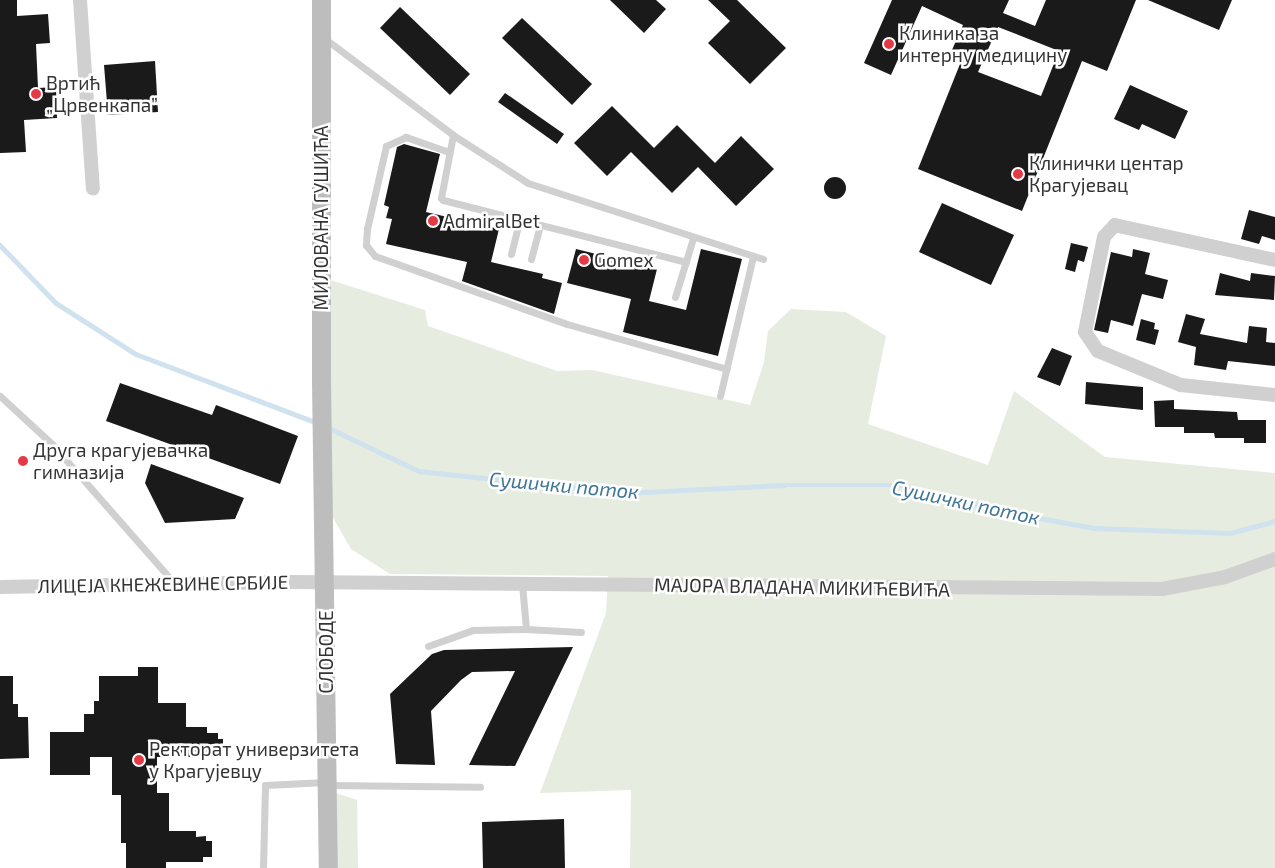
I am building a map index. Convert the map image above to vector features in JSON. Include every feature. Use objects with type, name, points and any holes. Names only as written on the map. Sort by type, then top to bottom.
[{"type":"street","points":[[80,0],[93,189]]},
{"type":"street","name":"МИЛОВАНА ГУШИЋА","points":[[321,0],[322,435]]},
{"type":"street","points":[[1275,260],[1116,225],[1104,237],[1086,332],[1098,351],[1181,385],[1275,396]]},
{"type":"street","name":"СЛОБОДЕ","points":[[322,435],[326,582],[328,868]]},
{"type":"street","name":"МАЈОРА ВЛАДАНА МИКИЋЕВИЋА","points":[[326,582],[1162,589],[1225,577],[1275,559]]},
{"type":"street","name":"ЛИЦЕЈА КНЕЖЕВИНЕ СРБИЈЕ","points":[[0,586],[326,582]]},
{"type":"lane","points":[[322,36],[453,136],[528,183],[693,238],[763,259]]},
{"type":"lane","points":[[453,136],[441,198],[448,203],[686,262]]},
{"type":"lane","points":[[449,152],[406,138],[386,146],[367,230],[366,245],[375,256],[567,324],[727,369]]},
{"type":"lane","points":[[511,254],[519,221]]},
{"type":"lane","points":[[531,259],[540,226]]},
{"type":"lane","points":[[675,297],[693,238]]},
{"type":"lane","points":[[720,396],[753,256]]},
{"type":"lane","points":[[0,396],[52,444],[175,584]]},
{"type":"lane","points":[[522,584],[526,629]]},
{"type":"lane","points":[[428,646],[473,630],[526,629],[581,632]]},
{"type":"lane","points":[[263,868],[265,785],[326,784],[480,787]]},
{"type":"shaded area","points":[[321,277],[425,310],[428,326],[557,371],[592,370],[750,405],[764,362],[768,331],[791,309],[846,312],[886,336],[868,424],[988,465],[1014,391],[1105,457],[1275,473],[1275,868],[630,868],[631,790],[540,793],[606,613],[608,576],[390,574],[351,549],[332,516],[322,435]]},
{"type":"shaded area","points":[[327,790],[357,800],[358,868],[328,868]]},
{"type":"building","points":[[0,0],[17,0],[17,16],[48,14],[50,43],[36,44],[38,88],[56,87],[57,118],[24,120],[26,152],[0,153]]},
{"type":"building","points":[[610,0],[656,0],[666,9],[644,33]]},
{"type":"building","points":[[708,0],[737,0],[786,48],[750,84],[708,43],[730,21]]},
{"type":"building","points":[[892,0],[1009,0],[1003,13],[1035,26],[1046,0],[1136,0],[1107,71],[1082,61],[1022,211],[918,169],[960,64],[948,59],[963,25],[922,6],[891,75],[864,63]],"holes":[[[998,27],[1059,51],[1041,96],[978,72]]]},
{"type":"building","points":[[1148,0],[1232,0],[1219,30]]},
{"type":"building","points":[[400,7],[470,74],[450,95],[380,28]]},
{"type":"building","points":[[522,18],[592,84],[572,105],[502,38]]},
{"type":"building","points":[[155,61],[158,112],[108,115],[104,65]]},
{"type":"building","points":[[1130,85],[1188,111],[1175,139],[1142,124],[1139,130],[1114,119]]},
{"type":"building","points":[[505,93],[564,134],[557,144],[498,102]]},
{"type":"building","points":[[612,106],[654,148],[677,125],[715,163],[741,136],[774,169],[736,206],[698,167],[672,193],[631,152],[607,176],[574,143]]},
{"type":"building","points":[[404,144],[440,154],[426,212],[499,229],[491,262],[543,274],[542,278],[562,283],[554,314],[462,281],[467,262],[386,244],[392,219],[386,218],[389,207],[384,205],[397,147]]},
{"type":"building","points":[[835,177],[843,180],[846,188],[843,196],[835,199],[827,196],[824,188],[827,180]]},
{"type":"building","points":[[942,203],[1014,235],[991,285],[919,252]]},
{"type":"building","points":[[1249,210],[1275,217],[1275,240],[1262,236],[1259,244],[1241,239]]},
{"type":"building","points":[[1071,243],[1088,247],[1084,262],[1078,260],[1075,272],[1065,269]]},
{"type":"building","points":[[576,249],[657,269],[649,301],[686,310],[701,249],[742,259],[718,356],[623,332],[631,299],[567,283]]},
{"type":"building","points":[[1133,249],[1150,253],[1145,274],[1168,280],[1163,299],[1142,294],[1133,326],[1111,320],[1108,333],[1094,330],[1111,252],[1132,257]]},
{"type":"building","points":[[1220,273],[1250,281],[1251,273],[1275,276],[1274,300],[1215,295]]},
{"type":"building","points":[[1186,314],[1205,319],[1200,334],[1247,343],[1249,326],[1267,328],[1266,342],[1275,343],[1275,366],[1228,361],[1226,370],[1194,365],[1196,347],[1178,342]]},
{"type":"building","points":[[1141,319],[1155,323],[1154,329],[1159,330],[1155,345],[1136,340]]},
{"type":"building","points":[[1052,348],[1072,356],[1060,386],[1037,377]]},
{"type":"building","points":[[1086,382],[1143,387],[1143,410],[1085,404]]},
{"type":"building","points":[[120,383],[212,415],[216,405],[298,436],[280,484],[106,421]]},
{"type":"building","points":[[1174,400],[1174,409],[1237,412],[1238,420],[1266,420],[1266,443],[1244,443],[1244,438],[1215,438],[1214,433],[1184,433],[1184,427],[1155,427],[1154,401]]},
{"type":"building","points":[[151,464],[244,498],[235,519],[165,523],[145,483]]},
{"type":"building","points":[[573,647],[515,766],[469,765],[515,671],[472,672],[461,680],[431,711],[435,765],[396,764],[390,694],[432,654],[444,650]]},
{"type":"building","points":[[138,667],[158,667],[158,703],[186,703],[186,727],[207,727],[207,733],[218,733],[218,739],[223,739],[223,753],[216,753],[216,757],[157,757],[157,793],[169,793],[169,831],[196,831],[196,837],[206,836],[206,841],[212,841],[212,857],[203,857],[203,862],[166,862],[166,868],[126,868],[126,843],[121,843],[121,795],[112,795],[112,757],[90,757],[90,775],[50,775],[50,732],[84,732],[84,714],[94,714],[94,701],[99,701],[99,676],[138,676]]},
{"type":"building","points":[[0,676],[13,676],[13,704],[18,704],[18,717],[28,717],[29,758],[0,759]]},
{"type":"building","points":[[564,819],[565,868],[483,868],[482,822]]},
{"type":"waterway","name":"Сушички поток","points":[[0,245],[56,303],[136,354],[318,423]]},
{"type":"waterway","name":"Сушички поток","points":[[327,427],[419,471],[625,493],[784,485],[901,485],[1007,512],[1094,528],[1230,533],[1275,521]]},
{"type":"place","name":"Клиника за интерну медицину","points":[[889,44]]},
{"type":"place","name":"Вртић „Црвенкапа”","points":[[36,94]]},
{"type":"place","name":"Клинички центар Крагујевац","points":[[1018,174]]},
{"type":"place","name":"AdmiralBet","points":[[433,221]]},
{"type":"place","name":"Gomex","points":[[584,260]]},
{"type":"place","name":"Друга крагујевачка гимназија","points":[[23,461]]},
{"type":"place","name":"Ректорат универзитета у Крагујевцу","points":[[139,760]]}]
